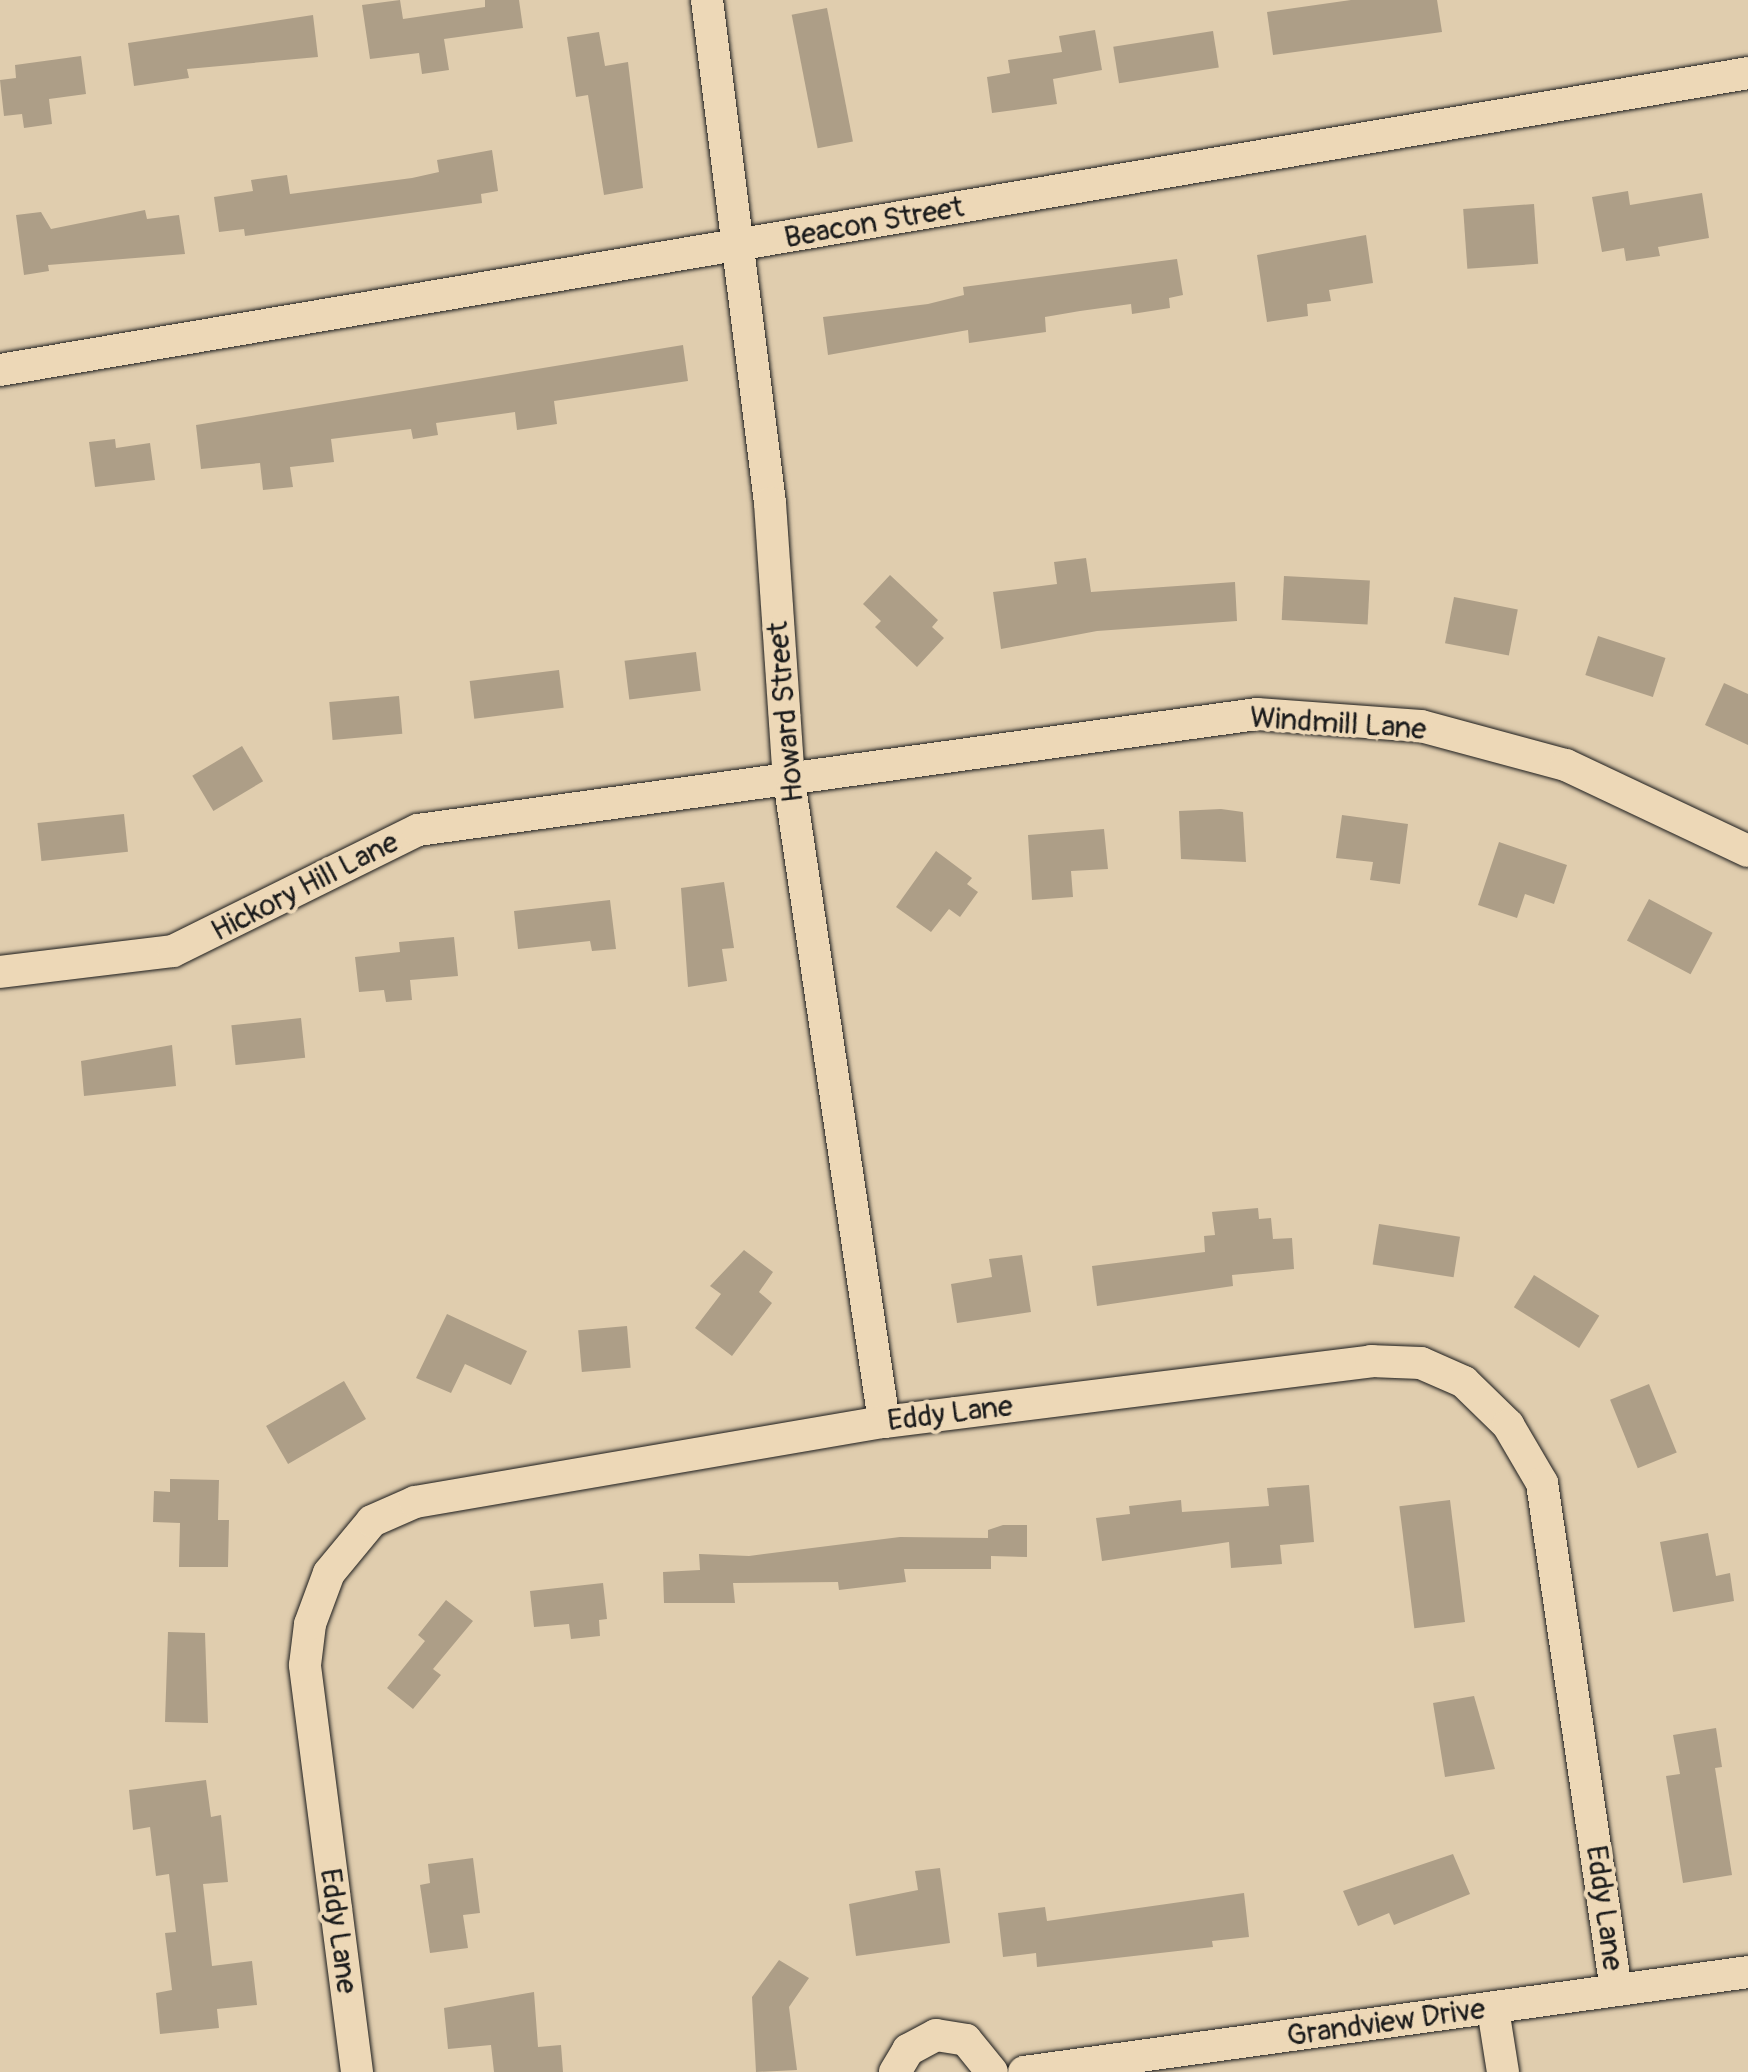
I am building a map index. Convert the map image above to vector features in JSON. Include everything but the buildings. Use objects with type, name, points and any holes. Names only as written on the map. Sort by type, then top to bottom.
[{"type":"street","name":"Howard Street","points":[[707,0],[770,504],[789,780],[884,1422]]},
{"type":"street","name":"Beacon Street","points":[[0,370],[1748,73]]},
{"type":"street","name":"Windmill Lane","points":[[789,780],[1257,714],[1421,726],[1566,765],[1748,851]]},
{"type":"street","name":"Hickory Hill Lane","points":[[0,972],[173,951],[418,830],[789,780]]},
{"type":"street","name":"Eddy Lane","points":[[357,2072],[305,1666],[322,1590],[372,1521],[415,1502],[884,1422],[1371,1361],[1421,1364],[1464,1382],[1508,1424],[1542,1483],[1616,1990]]},
{"type":"street","name":"Grandview Drive","points":[[1024,2072],[1748,1972]]},
{"type":"street","points":[[1493,2009],[1503,2072]]},
{"type":"street","points":[[895,2072],[920,2040],[951,2035],[979,2049],[992,2072]]}]
